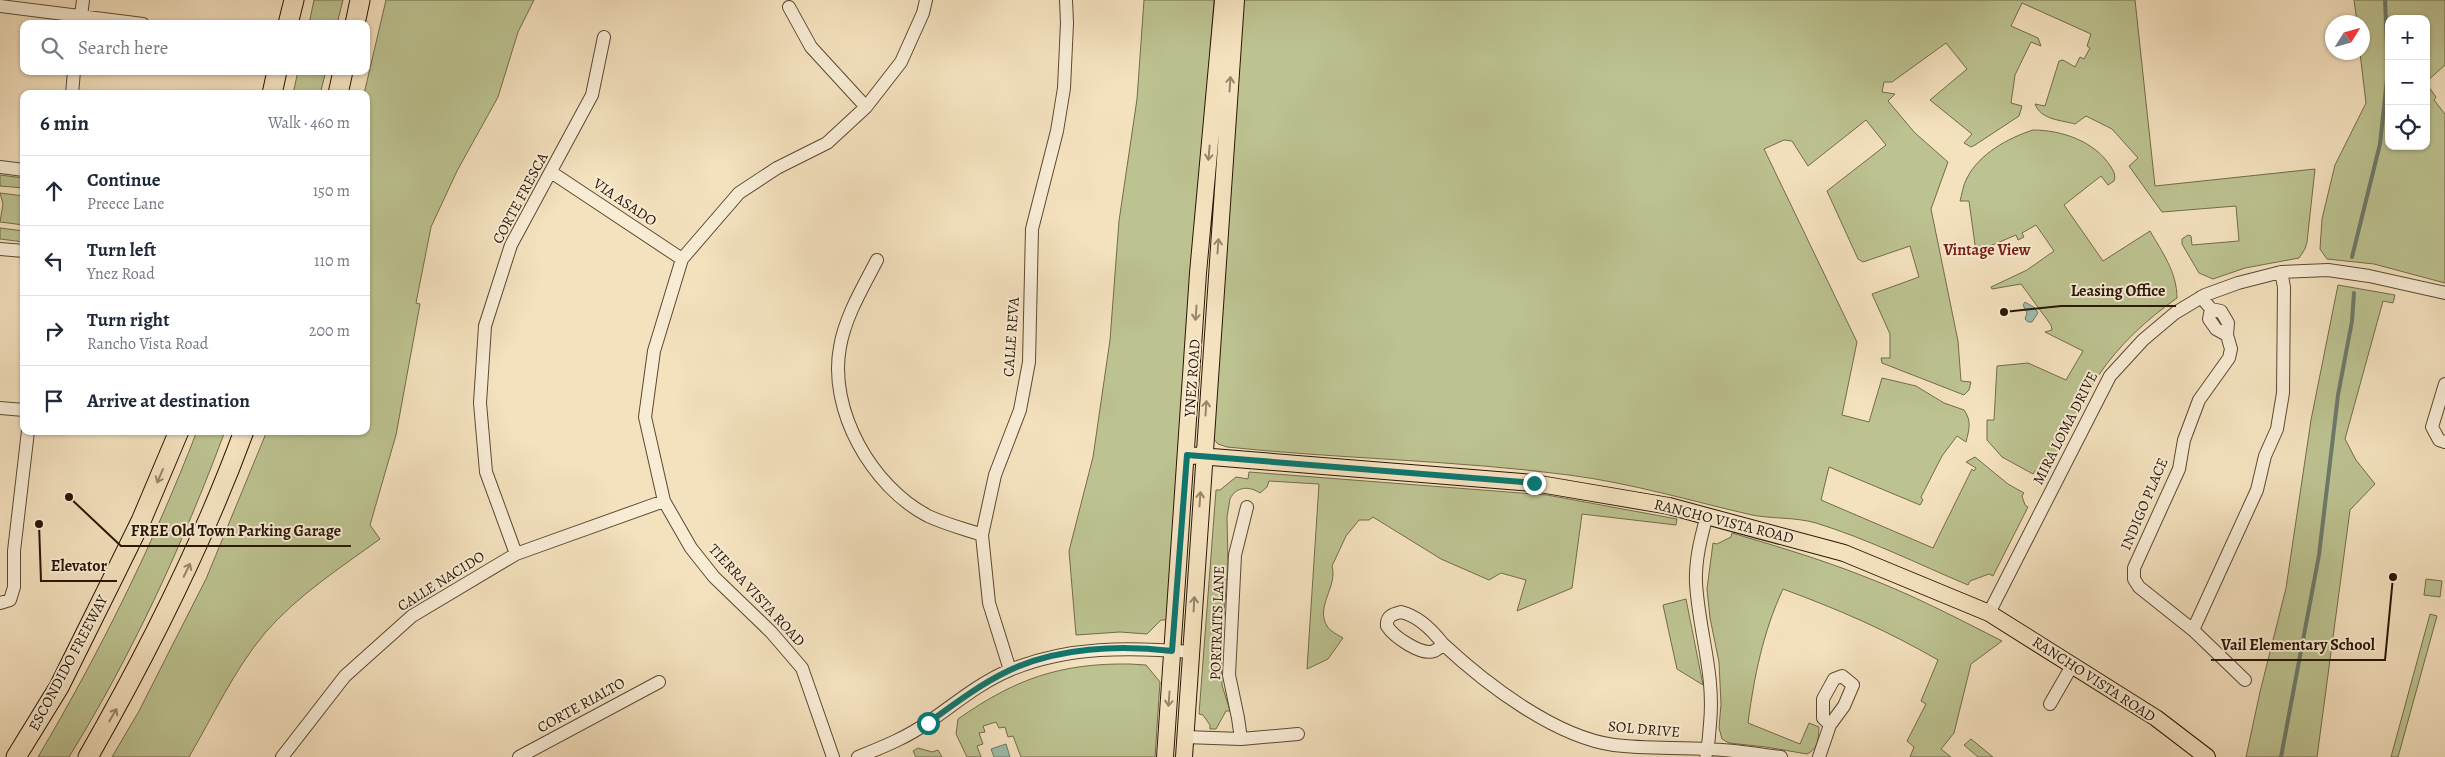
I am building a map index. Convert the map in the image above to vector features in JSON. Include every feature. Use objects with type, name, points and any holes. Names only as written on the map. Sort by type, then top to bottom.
[{"type":"highway","points":[[289,20],[294,0]]},
{"type":"highway","points":[[356,20],[360,0]]},
{"type":"highway","points":[[273,90],[276,75]]},
{"type":"highway","points":[[339,90],[342,75]]},
{"type":"highway","name":"ESCONDIDO FREEWAY","points":[[16,757],[59,687],[141,521],[177,435]]},
{"type":"highway","points":[[88,757],[155,635],[193,558],[242,435]]},
{"type":"main road","name":"YNEZ ROAD","points":[[1184,757],[1191,652],[1198,273],[1223,0]]},
{"type":"main road","name":"YNEZ ROAD","points":[[1165,757],[1172,651],[1195,456],[1236,0]]},
{"type":"main road","name":"RANCHO VISTA ROAD","points":[[1195,456],[1534,483],[1669,506],[1844,553],[1989,613],[2073,664],[2156,718],[2207,757]]},
{"type":"street","points":[[0,6],[81,20],[83,0]]},
{"type":"street","name":"TIERRA VISTA ROAD","points":[[833,757],[802,668],[771,632],[714,577],[691,548],[664,501],[645,417],[654,351],[682,259],[739,193],[777,168],[827,143],[866,107],[901,62],[923,13],[926,0]]},
{"type":"street","name":"CALLE REVA","points":[[1010,670],[989,603],[982,535],[995,475],[1020,410],[1029,362],[1032,229],[1057,131],[1064,88],[1067,23],[1066,0]]},
{"type":"street","points":[[789,7],[811,47],[866,107]]},
{"type":"street","name":"CORTE FRESCA","points":[[516,554],[486,472],[480,403],[485,326],[511,245],[592,95],[604,37]]},
{"type":"street","points":[[72,90],[74,75]]},
{"type":"street","points":[[0,167],[20,170]]},
{"type":"street","name":"VIA ASADO","points":[[551,172],[682,259]]},
{"type":"street","points":[[0,248],[20,250]]},
{"type":"street","points":[[877,260],[855,301],[840,348],[839,391],[850,425],[863,453],[891,490],[928,516],[982,535]]},
{"type":"street","name":"MIRA LOMA DRIVE","points":[[1989,613],[2110,376],[2143,340],[2175,312],[2201,297],[2238,283],[2281,272],[2328,270],[2369,276],[2445,293]]},
{"type":"street","points":[[2193,630],[2258,490],[2265,456],[2279,419],[2283,383],[2284,287],[2281,272]]},
{"type":"street","name":"INDIGO PLACE","points":[[2201,297],[2211,309],[2209,319],[2216,329],[2228,334],[2231,349],[2230,358],[2199,400],[2184,440],[2179,469],[2134,568],[2134,579],[2139,587],[2193,630],[2245,680]]},
{"type":"street","points":[[2445,384],[2432,427],[2434,434],[2439,440],[2445,442]]},
{"type":"street","points":[[0,408],[20,410]]},
{"type":"street","points":[[5,602],[14,587],[14,551],[28,435]]},
{"type":"street","name":"CALLE NACIDO","points":[[286,755],[345,676],[412,616],[516,554],[664,501]]},
{"type":"street","name":"PORTRAITS LANE","points":[[1241,739],[1229,675],[1235,555],[1246,507]]},
{"type":"street","points":[[1706,753],[1712,707],[1710,669],[1696,582],[1698,558],[1707,515]]},
{"type":"street","name":"SOL DRIVE","points":[[1443,644],[1477,674],[1547,721],[1582,737],[1614,745],[1780,757]]},
{"type":"street","points":[[858,757],[886,746],[928,723],[963,697],[1010,670],[1056,655],[1102,649],[1191,652]]},
{"type":"street","points":[[2050,704],[2073,664]]},
{"type":"street","name":"CORTE RIALTO","points":[[519,757],[658,682]]},
{"type":"street","points":[[1819,757],[1830,725]]},
{"type":"street","points":[[1185,737],[1241,739],[1298,734]]},
{"type":"green space","points":[[314,0],[343,0],[338,20],[310,20]]},
{"type":"green space","points":[[386,0],[534,0],[518,32],[498,97],[457,171],[431,227],[416,303],[420,304],[396,435],[370,525],[380,539],[305,594],[265,633],[243,662],[189,757],[112,757],[139,711],[206,579],[265,435],[370,435],[370,90],[365,90],[370,75]]},
{"type":"green space","points":[[1144,0],[1214,0],[1167,620],[1161,620],[1147,634],[1120,632],[1076,635],[1069,551],[1093,457],[1110,340],[1119,221],[1137,99]]},
{"type":"green space","points":[[1240,0],[2135,0],[2155,186],[2315,169],[2307,242],[2299,258],[2245,268],[2213,279],[2199,273],[2182,244],[2182,239],[2188,235],[2191,236],[2192,245],[2239,241],[2236,206],[2162,212],[2129,166],[2138,158],[2112,129],[2086,116],[2075,124],[2052,119],[2042,113],[2035,104],[2045,106],[2059,61],[2063,60],[2075,67],[2080,57],[2084,59],[2090,48],[2087,46],[2091,34],[2022,3],[2011,26],[2038,38],[2041,46],[2031,42],[2015,75],[2011,103],[2022,106],[2019,116],[1975,145],[1971,147],[1964,143],[1972,134],[1930,100],[1967,69],[1946,43],[1892,82],[1884,82],[1882,92],[1895,94],[1888,101],[1915,133],[1948,162],[1931,209],[1958,341],[1961,381],[1971,382],[1969,390],[1964,395],[1882,363],[1881,358],[1890,358],[1890,334],[1872,294],[1919,277],[1910,246],[1863,262],[1858,259],[1827,191],[1886,145],[1866,120],[1808,166],[1792,141],[1784,140],[1764,149],[1857,342],[1842,415],[1869,422],[1882,378],[1916,386],[1944,403],[1964,410],[1969,422],[1966,442],[1957,436],[1942,456],[1921,497],[1923,500],[1920,505],[1829,467],[1821,500],[1933,548],[1972,469],[1974,471],[1976,468],[1966,462],[1975,457],[2008,484],[2024,493],[2022,496],[2025,505],[2028,507],[1993,576],[1989,574],[1970,581],[1968,585],[1874,544],[1816,523],[1752,515],[1638,487],[1592,478],[1483,466],[1227,447],[1218,444],[1213,438]]},
{"type":"green space","points":[[2354,0],[2445,0],[2445,65],[2430,78],[2430,15],[2385,15],[2385,150],[2430,150],[2430,89],[2436,97],[2434,100],[2445,114],[2445,283],[2374,264],[2327,259],[2320,249],[2322,219],[2335,165],[2366,103],[2361,60],[2370,60],[2370,15],[2356,15]]},
{"type":"green space","points":[[297,75],[325,75],[321,90],[294,90]]},
{"type":"green space","points":[[2033,130],[2066,135],[2087,144],[2104,158],[2114,172],[2114,181],[2108,185],[2101,176],[2064,205],[2103,261],[2150,231],[2172,271],[2177,298],[2144,324],[2124,343],[2106,365],[2091,387],[2049,469],[2046,467],[2035,471],[2033,474],[2002,457],[1987,440],[1987,420],[1994,420],[1997,366],[2028,363],[2066,380],[2083,351],[2045,332],[2052,330],[2051,325],[2021,284],[1992,289],[1991,287],[2027,270],[2054,251],[2036,225],[2022,233],[2024,237],[2018,240],[2016,235],[1976,252],[1969,201],[1960,201],[1972,169],[1987,154],[2004,142]]},
{"type":"green space","points":[[0,175],[20,178],[20,188],[0,186]]},
{"type":"green space","points":[[0,193],[20,196],[20,224],[0,222],[3,204]]},
{"type":"green space","points":[[0,228],[20,230],[20,242],[0,239]]},
{"type":"green space","points":[[2338,285],[2395,295],[2393,303],[2383,301],[2345,439],[2356,460],[2375,484],[2350,510],[2317,757],[2246,757],[2286,588],[2311,420]]},
{"type":"green space","points":[[195,435],[223,435],[192,515],[155,598],[92,718],[69,757],[38,757],[104,638],[144,557]]},
{"type":"green space","points":[[1249,472],[1547,495],[1677,519],[1676,525],[1582,514],[1572,588],[1517,611],[1526,580],[1501,573],[1489,580],[1441,559],[1373,517],[1369,520],[1359,520],[1346,536],[1332,566],[1332,581],[1324,611],[1324,619],[1327,626],[1343,638],[1328,659],[1307,669],[1319,484],[1269,481],[1267,487],[1260,493],[1248,488],[1239,490],[1230,499],[1227,517],[1228,565],[1221,650],[1222,685],[1230,711],[1226,711],[1216,729],[1210,729],[1210,725],[1203,715],[1199,714],[1216,490],[1220,490],[1236,477],[1248,479]]},
{"type":"green space","points":[[1732,533],[1814,558],[1881,583],[2002,641],[1971,664],[1954,733],[1941,749],[1951,757],[1910,757],[1914,747],[1907,741],[1926,704],[1921,701],[1938,660],[1862,621],[1783,589],[1760,655],[1748,723],[1800,744],[1809,723],[1819,727],[1817,743],[1814,749],[1807,754],[1729,743],[1722,739],[1719,728],[1721,704],[1719,662],[1710,618],[1707,589],[1713,543],[1717,544],[1731,537]]},
{"type":"green space","points":[[2426,579],[2442,581],[2440,597],[2424,595]]},
{"type":"green space","points":[[1686,599],[1703,685],[1677,669],[1663,605]]},
{"type":"green space","points":[[2430,614],[2437,616],[2398,757],[2391,757]]},
{"type":"green space","points":[[1105,664],[1146,665],[1160,682],[1155,757],[1021,757],[1013,736],[1008,737],[1005,727],[999,728],[996,722],[983,726],[985,732],[979,733],[983,744],[977,746],[981,757],[967,757],[956,734],[958,719],[999,693],[1039,676],[1060,670]]},
{"type":"green space","points":[[1971,739],[1993,757],[1978,757],[1964,745]]},
{"type":"green space","points":[[918,748],[932,752],[938,750],[942,757],[916,757],[913,751]]},
{"type":"shaded area","points":[[2025,302],[2035,308],[2038,313],[2032,322],[2028,322],[2025,319],[2027,313],[2023,305]]},
{"type":"shaded area","points":[[1006,744],[1010,757],[994,757],[991,749]]},
{"type":"waterway","points":[[2352,257],[2380,144],[2388,70],[2385,0]]},
{"type":"waterway","points":[[2281,757],[2319,555],[2338,395],[2352,321],[2354,293]]},
{"type":"place","name":"Leasing Office","points":[[2004,312]]},
{"type":"place","name":"FREE Old Town Parking Garage","points":[[69,497]]},
{"type":"place","name":"Elevator","points":[[39,524]]},
{"type":"place","name":"Vail Elementary School","points":[[2393,577]]},
{"type":"district","name":"Vintage View","points":[[1987,249]]},
{"type":"route","points":[[928,723],[963,697],[1010,670],[1056,655],[1102,649],[1156,649],[1172,651],[1187,455],[1534,483]]}]
